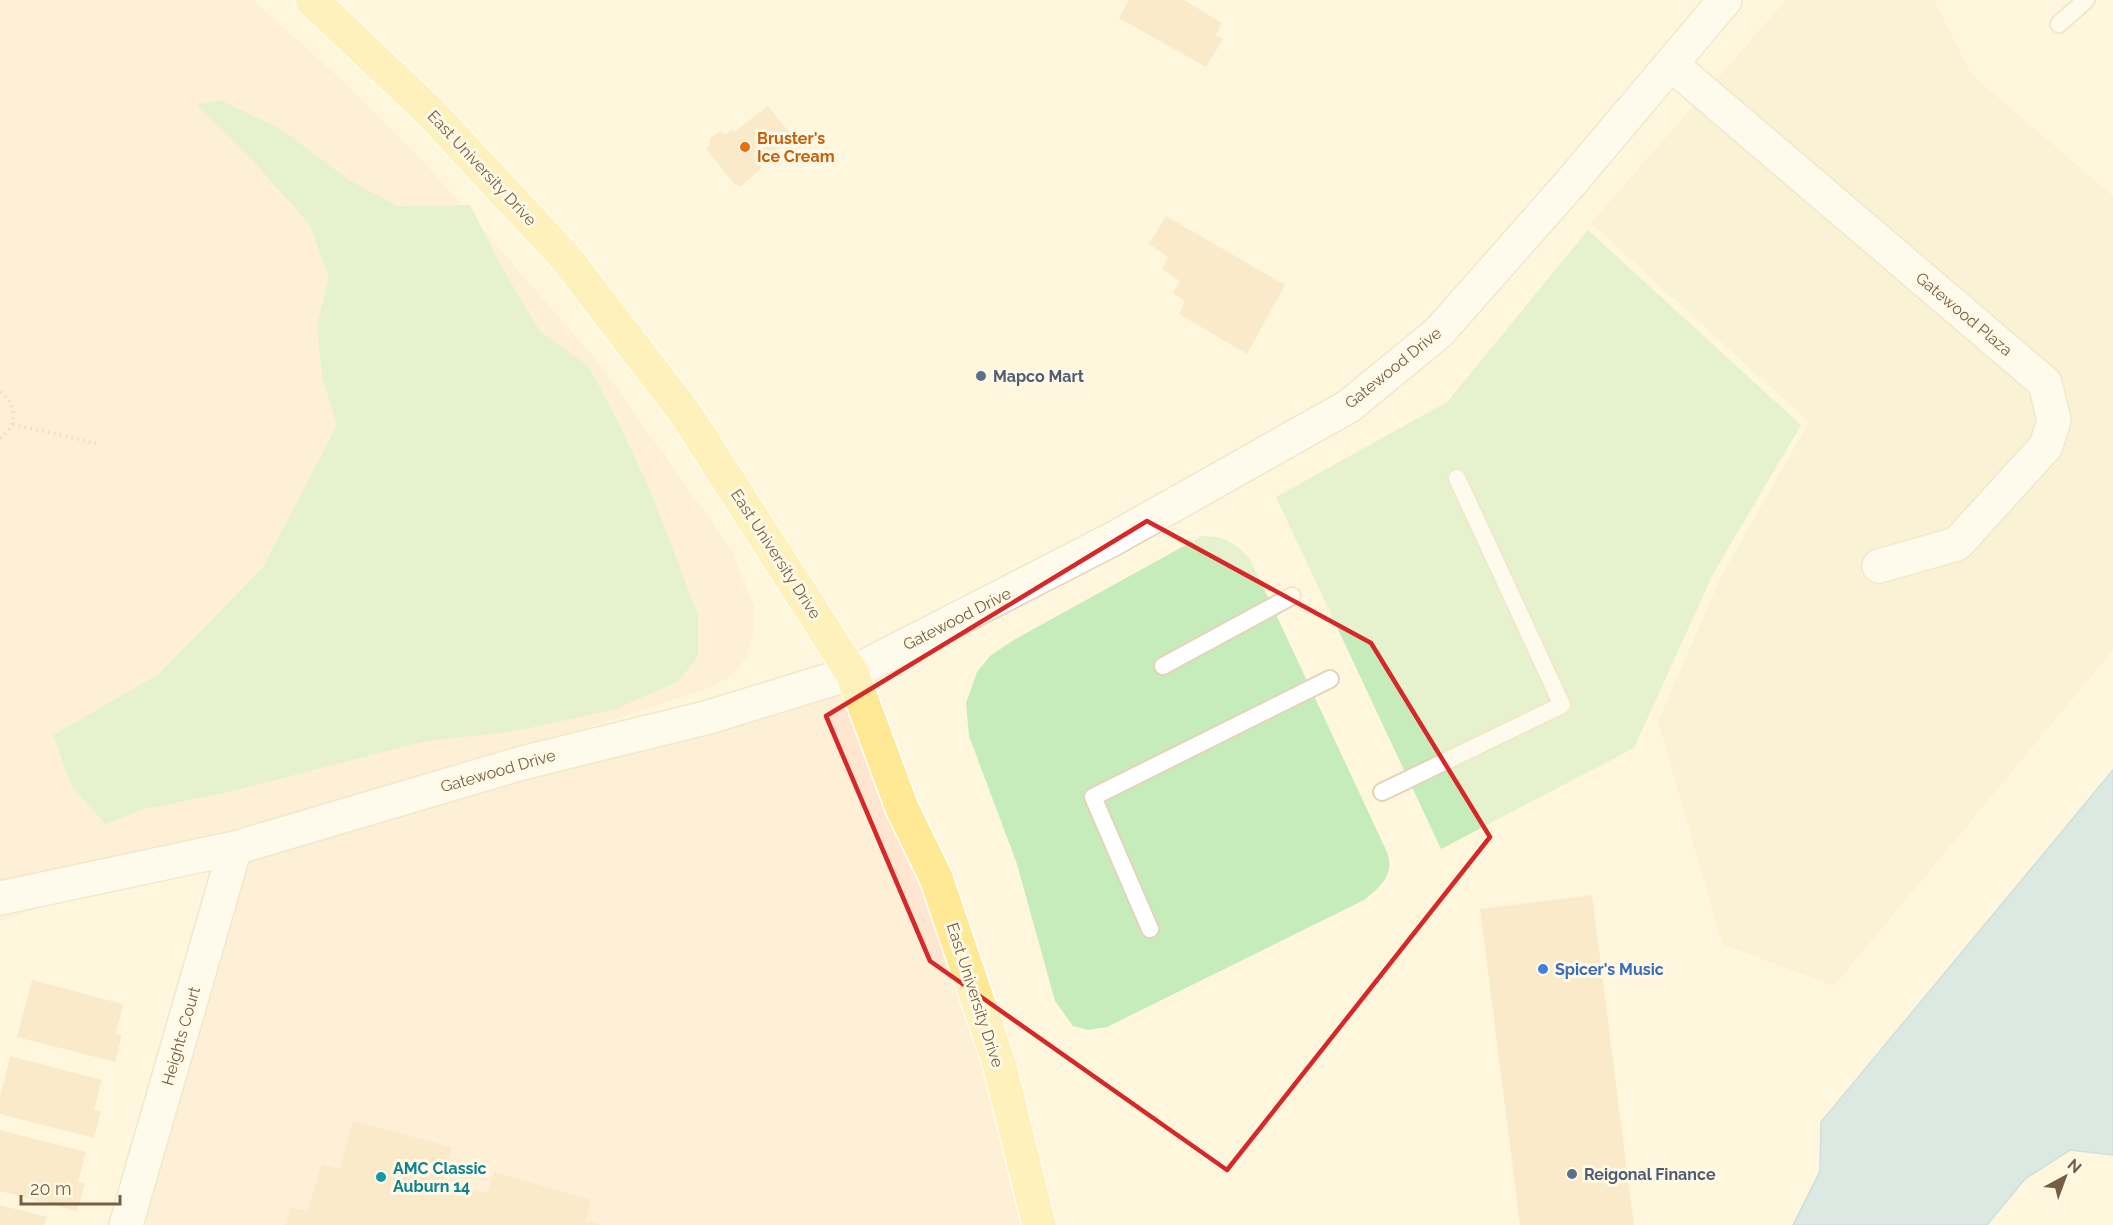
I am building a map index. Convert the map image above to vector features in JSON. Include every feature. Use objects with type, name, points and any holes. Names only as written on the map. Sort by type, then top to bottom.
[{"type":"main road","name":"East University Drive","points":[[312,0],[430,112],[565,257],[685,413],[852,673],[902,808],[940,889],[999,1063],[1039,1225]]},
{"type":"street","name":"Gatewood Drive","points":[[0,898],[235,848],[522,763],[709,717],[852,673],[1113,539],[1349,406],[1439,332],[1725,0]]},
{"type":"street","name":"Gatewood Plaza","points":[[1671,64],[2045,383],[2054,420],[2046,446],[1958,544],[1879,566]]},
{"type":"street","name":"Heights Court","points":[[126,1225],[235,848]]},
{"type":"lane","points":[[2059,24],[2086,0]]},
{"type":"lane","points":[[1382,792],[1562,705],[1457,478]]},
{"type":"lane","points":[[1163,666],[1292,596]]},
{"type":"lane","points":[[1150,929],[1093,797],[1330,679]]},
{"type":"path","points":[[0,392],[13,407],[12,424],[0,438]]},
{"type":"path","points":[[12,424],[98,444]]},
{"type":"highlighted area","points":[[1147,521],[1371,643],[1490,837],[1227,1170],[930,961],[826,716]]},
{"type":"shaded area","points":[[0,0],[253,0],[346,84],[423,161],[598,362],[732,551],[754,607],[754,631],[746,658],[729,678],[703,690],[0,921]]},
{"type":"shaded area","points":[[1786,0],[1934,0],[1971,74],[2113,196],[2113,650],[1834,986],[1722,944],[1658,721],[1720,579],[1809,422],[1591,223]]},
{"type":"shaded area","points":[[852,673],[902,808],[1033,1225],[126,1225],[235,848]]},
{"type":"green space","points":[[220,100],[281,129],[349,180],[397,206],[470,205],[503,269],[540,331],[589,367],[651,492],[698,615],[698,656],[679,681],[616,709],[511,732],[426,741],[228,792],[145,809],[105,824],[71,785],[53,735],[159,674],[263,567],[337,425],[322,377],[317,325],[329,278],[310,225],[253,161],[196,105]]},
{"type":"green space","points":[[1588,230],[1801,425],[1713,574],[1634,748],[1441,849],[1276,497],[1447,402]]},
{"type":"green space","points":[[1202,536],[1229,541],[1250,559],[1387,852],[1388,874],[1381,885],[1364,900],[1107,1027],[1088,1030],[1073,1026],[1055,1001],[1017,864],[969,736],[966,703],[977,672],[990,656],[1012,641]]},
{"type":"water","points":[[2113,770],[2113,1155],[2070,1150],[2025,1179],[1987,1225],[1793,1225],[1820,1171],[1821,1122]]},
{"type":"building","points":[[1129,0],[1184,0],[1222,23],[1216,35],[1223,39],[1206,67],[1119,18]]},
{"type":"building","name":"Bruster's Ice Cream","points":[[768,106],[793,137],[759,164],[762,168],[741,186],[735,185],[706,149],[710,146],[710,138],[720,131],[726,134],[732,129],[734,132]]},
{"type":"building","points":[[1166,216],[1285,285],[1247,354],[1179,314],[1185,301],[1173,293],[1180,281],[1162,269],[1168,257],[1149,244]]},
{"type":"building","points":[[1592,895],[1634,1225],[1520,1225],[1480,909]]},
{"type":"building","points":[[32,980],[123,1004],[116,1034],[122,1035],[115,1062],[17,1037]]},
{"type":"building","points":[[10,1056],[102,1080],[94,1110],[101,1111],[94,1138],[0,1114],[0,1097]]},
{"type":"building","name":"AMC Classic Auburn 14","points":[[353,1121],[452,1147],[443,1182],[487,1193],[494,1172],[591,1200],[586,1220],[603,1225],[286,1225],[291,1207],[307,1211],[322,1164],[340,1169]]},
{"type":"building","points":[[0,1130],[86,1152],[78,1182],[85,1183],[77,1211],[0,1191]]},
{"type":"building","points":[[0,1205],[47,1217],[44,1225],[0,1225]]},
{"type":"place","name":"Bruster's Ice Cream","points":[[745,147]]},
{"type":"place","name":"Mapco Mart","points":[[981,376]]},
{"type":"place","name":"Spicer's Music","points":[[1543,969]]},
{"type":"place","name":"Reigonal Finance","points":[[1572,1174]]},
{"type":"place","name":"AMC Classic Auburn 14","points":[[381,1177]]}]
